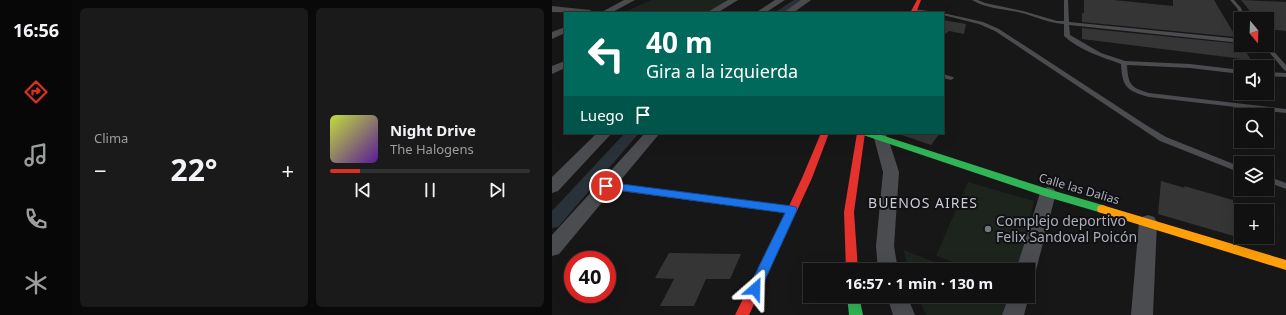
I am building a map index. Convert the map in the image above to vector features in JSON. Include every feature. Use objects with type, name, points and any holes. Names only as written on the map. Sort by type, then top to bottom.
[{"type":"street","points":[[606,12],[631,0]]},
{"type":"street","points":[[712,12],[734,0]]},
{"type":"street","points":[[761,12],[781,0]]},
{"type":"street","points":[[789,12],[807,0]]},
{"type":"street","points":[[914,11],[919,0]]},
{"type":"street","points":[[552,9],[580,12]]},
{"type":"street","points":[[552,27],[564,30]]},
{"type":"street","points":[[552,36],[564,30]]},
{"type":"street","points":[[552,71],[564,65]]},
{"type":"street","points":[[552,187],[604,134]]},
{"type":"street","points":[[552,248],[652,134]]},
{"type":"street","points":[[742,315],[807,178],[825,134]]},
{"type":"street","points":[[852,263],[849,212],[861,134]]},
{"type":"street","points":[[873,135],[890,172],[885,246],[887,263]]},
{"type":"street","name":"Calle las Dalias","points":[[873,135],[1048,193],[1286,265]]},
{"type":"street","points":[[606,186],[792,210]]},
{"type":"street","points":[[1028,263],[1048,193]]},
{"type":"street","points":[[1142,315],[1148,222]]},
{"type":"street","points":[[854,303],[856,315]]},
{"type":"street","points":[[900,303],[904,315]]},
{"type":"street","points":[[1013,315],[1017,303]]},
{"type":"lane","points":[[974,0],[994,7],[1023,12],[1057,22],[1234,40]]},
{"type":"lane","points":[[1066,0],[1067,36],[1099,54],[1124,63],[1190,66],[1234,71]]},
{"type":"lane","points":[[1232,0],[1241,12]]},
{"type":"lane","points":[[914,11],[925,12]]},
{"type":"lane","points":[[944,14],[981,22],[997,30],[1156,135],[1200,155],[1234,167]]},
{"type":"lane","points":[[1272,52],[1286,69]]},
{"type":"lane","points":[[1124,63],[1124,82],[1129,88],[1136,92],[1149,95],[1286,111]]},
{"type":"lane","points":[[1274,74],[1286,75]]},
{"type":"lane","points":[[944,76],[951,78]]},
{"type":"lane","points":[[1274,182],[1286,186]]},
{"type":"shaded area","points":[[651,0],[731,0],[708,12],[624,12]]},
{"type":"shaded area","name":"Complejo deportivo Felix Sandoval Poicón","points":[[968,182],[1034,201],[1019,263],[955,263],[936,256]]},
{"type":"shaded area","points":[[904,250],[936,263],[907,263]]},
{"type":"shaded area","points":[[921,303],[1008,303],[1005,315],[926,315]]},
{"type":"building","points":[[1084,0],[1114,0],[1173,6],[1173,0],[1214,0],[1234,34],[1234,37],[1082,22],[1082,13],[1084,13]]},
{"type":"building","points":[[1241,0],[1286,2],[1286,31],[1274,30],[1274,12],[1251,12]]},
{"type":"building","points":[[944,20],[966,24],[964,34],[949,31],[944,35]]},
{"type":"building","points":[[1082,28],[1234,43],[1234,52],[1246,52],[1251,60],[1082,39]]},
{"type":"building","points":[[899,134],[939,134],[931,145]]},
{"type":"building","points":[[1161,181],[1233,200],[1234,236],[1158,214]]},
{"type":"building","points":[[669,253],[741,254],[730,279],[706,279],[694,306],[660,306],[674,279],[655,278]]},
{"type":"waterway","points":[[780,12],[799,0]]},
{"type":"waterway","points":[[552,222],[631,134]]},
{"type":"traffic: fast","points":[[869,134],[1048,193],[1102,209]]},
{"type":"traffic: fast","points":[[854,303],[856,315]]},
{"type":"traffic: slow","points":[[1102,209],[1286,265]]},
{"type":"traffic: jam","points":[[913,12],[919,0]]},
{"type":"traffic: jam","points":[[742,315],[807,178],[825,134]]},
{"type":"traffic: jam","points":[[852,263],[849,212],[861,134]]},
{"type":"traffic: jam","points":[[606,186],[792,210]]},
{"type":"place","name":"Complejo deportivo Felix Sandoval Poicón","points":[[988,229]]},
{"type":"district","name":"BUENOS AIRES","points":[[923,203]]},
{"type":"route","points":[[606,186],[792,210],[755,289]]}]
